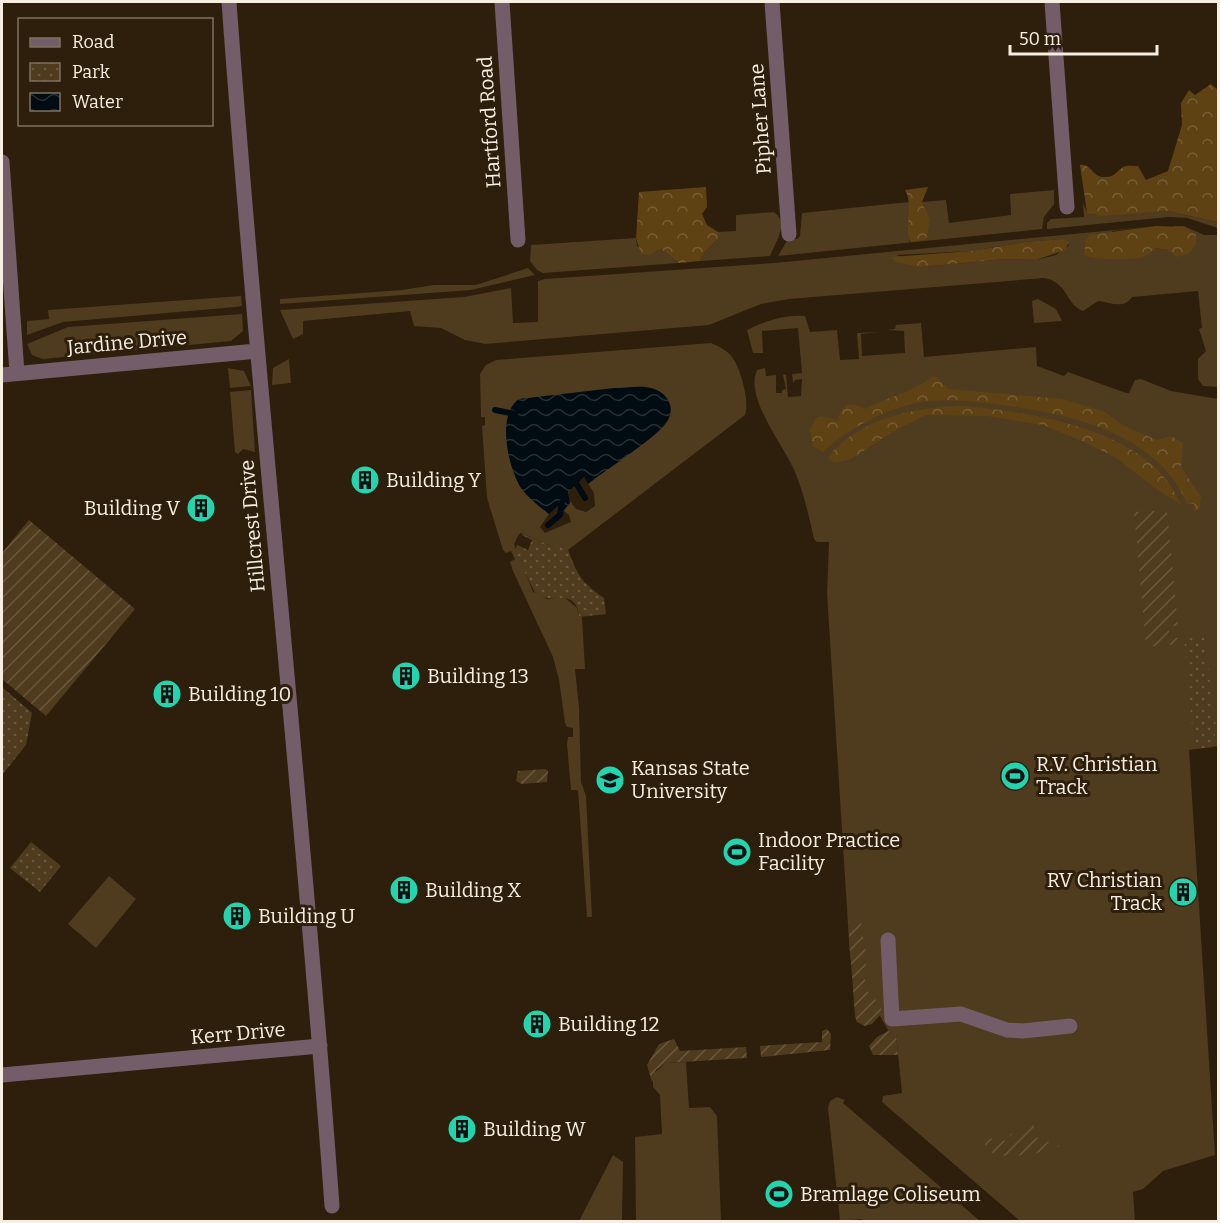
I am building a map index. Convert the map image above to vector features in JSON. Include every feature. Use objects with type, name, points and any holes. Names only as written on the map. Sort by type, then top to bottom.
[{"type":"street","name":"Hillcrest Drive","points":[[230,2],[257,351],[320,1046]]},
{"type":"street","name":"Hartford Road","points":[[502,2],[518,240]]},
{"type":"street","name":"Pipher Lane","points":[[772,2],[789,234]]},
{"type":"street","points":[[1052,2],[1067,207]]},
{"type":"street","points":[[2,162],[9,374]]},
{"type":"street","name":"Jardine Drive","points":[[9,374],[257,351]]},
{"type":"street","points":[[888,940],[892,1019],[961,1014],[1007,1030],[1051,1030],[1070,1026]]},
{"type":"street","points":[[320,1046],[332,1206]]},
{"type":"street","name":"Kerr Drive","points":[[2,1075],[320,1046]]},
{"type":"green space","points":[[1211,84],[1218,90],[1218,222],[1167,211],[1100,216],[1087,213],[1080,165],[1086,166],[1103,177],[1112,176],[1124,166],[1138,166],[1146,180],[1168,171],[1182,125],[1181,103],[1189,90],[1195,95]]},
{"type":"green space","points":[[706,187],[707,207],[702,214],[707,225],[718,232],[718,239],[703,254],[700,261],[679,263],[661,249],[650,255],[641,254],[636,238],[639,192]]},
{"type":"green space","points":[[928,187],[922,202],[930,219],[926,240],[910,242],[908,236],[909,202],[905,190]]},
{"type":"green space","points":[[1054,190],[1054,204],[1044,217],[1042,229],[778,256],[788,239],[797,239],[800,236],[802,213],[909,202],[909,242],[926,240],[927,213],[922,202],[946,200],[949,223],[1011,215],[1010,194]]},
{"type":"green space","points":[[1083,203],[1087,212],[1094,215],[1167,211],[1218,222],[1218,228],[1187,218],[1169,217],[1047,229],[1047,223],[1051,219],[1084,217]]},
{"type":"green space","points":[[774,212],[779,217],[781,227],[770,256],[700,261],[703,254],[718,239],[718,232],[736,231],[736,215]]},
{"type":"green space","points":[[1156,226],[1112,231],[1105,258],[1132,259],[1155,248],[1168,250],[1174,226],[1184,226],[1204,235],[1218,235],[1218,387],[1203,386],[1198,379],[1198,359],[1206,351],[1199,329],[1202,328],[1198,291],[1132,297],[1121,304],[1098,301],[1083,311],[1073,304],[1058,284],[1044,278],[789,299],[761,304],[709,325],[485,344],[465,340],[441,328],[414,326],[410,311],[303,321],[303,334],[293,339],[280,310],[464,297],[511,288],[513,323],[538,322],[538,281],[545,279],[774,263]],"holes":[[[1062,239],[1069,245],[1056,255],[1036,260],[1006,259],[921,267],[897,255],[971,251],[1025,242]]]},
{"type":"green space","points":[[1156,226],[1184,227],[1196,235],[1196,245],[1189,253],[1176,257],[1168,250],[1155,248],[1143,257],[1131,259],[1104,259],[1084,255],[1086,240],[1090,235]]},
{"type":"green space","points":[[636,238],[637,246],[650,255],[661,249],[679,263],[543,273],[537,270],[530,261],[531,245]]},
{"type":"green space","points":[[1062,239],[1069,242],[1065,250],[1036,260],[1006,259],[921,267],[896,262],[891,257],[971,251],[1025,242]]},
{"type":"green space","points":[[528,268],[535,275],[471,290],[280,304],[280,299],[402,290],[434,285],[476,285]]},
{"type":"green space","points":[[241,296],[242,306],[63,322],[27,335],[27,321],[49,319],[48,310]]},
{"type":"green space","points":[[1038,299],[1056,309],[1062,321],[1034,323],[1032,301]]},
{"type":"green space","points":[[242,314],[243,331],[231,341],[43,359],[32,355],[27,344],[68,327]]},
{"type":"green space","name":"R.V. Christian Track","points":[[805,316],[810,332],[837,330],[840,360],[859,359],[857,333],[879,332],[861,334],[862,356],[905,353],[904,331],[887,330],[895,329],[896,325],[921,323],[924,357],[1036,347],[1037,366],[1064,376],[1068,372],[1126,393],[1129,393],[1135,380],[1141,379],[1171,391],[1218,399],[1218,746],[1189,750],[1215,1155],[1163,1171],[1143,1189],[1133,1192],[1135,1221],[1020,1221],[882,1102],[883,1096],[902,1093],[896,1034],[889,1032],[879,1014],[857,991],[850,956],[827,593],[829,542],[817,542],[814,539],[798,480],[767,422],[756,394],[754,381],[757,370],[765,368],[766,376],[776,375],[776,393],[782,393],[782,390],[786,389],[783,375],[786,374],[788,397],[801,396],[802,379],[795,380],[793,383],[792,374],[802,373],[798,328],[762,331],[763,353],[753,353],[747,330],[775,319]]},
{"type":"green space","points":[[711,343],[732,357],[737,365],[746,395],[745,415],[568,550],[564,541],[551,546],[522,533],[519,534],[514,544],[533,592],[547,599],[564,597],[577,608],[579,617],[582,617],[585,669],[575,669],[579,707],[581,782],[586,796],[592,917],[587,917],[578,790],[571,790],[567,744],[568,737],[573,737],[573,728],[567,727],[565,723],[553,657],[513,571],[510,562],[515,559],[511,551],[506,553],[503,550],[487,498],[482,426],[485,425],[485,417],[481,417],[480,374],[486,365],[496,360]],"holes":[[[584,477],[594,493],[595,506],[586,512],[576,509],[567,497],[571,488]],[[558,506],[569,515],[571,522],[545,533],[540,527]]]},
{"type":"green space","points":[[289,359],[291,383],[272,385],[273,368]]},
{"type":"green space","points":[[228,368],[244,371],[251,386],[230,388]]},
{"type":"green space","points":[[932,376],[937,377],[948,389],[1062,399],[1105,412],[1124,426],[1157,440],[1171,436],[1183,443],[1181,467],[1201,497],[1199,510],[1194,511],[1194,504],[1187,504],[1174,480],[1156,460],[1134,444],[1110,431],[1083,422],[1029,409],[961,401],[920,402],[894,409],[868,421],[844,435],[823,452],[813,446],[810,430],[816,418],[821,416],[837,420],[842,410],[848,405],[852,404],[866,409],[918,386]]},
{"type":"green space","points":[[251,390],[255,452],[243,449],[238,454],[235,452],[230,392]]},
{"type":"green space","points":[[965,406],[1056,420],[1118,442],[1144,458],[1166,479],[1181,505],[1115,457],[1082,441],[1043,425],[987,416],[926,415],[894,431],[851,459],[834,463],[828,457],[856,432],[890,417],[928,409]]},
{"type":"green space","points":[[1167,510],[1178,626],[1169,626],[1169,638],[1178,638],[1179,644],[1146,647],[1134,512]]},
{"type":"green space","points":[[29,520],[135,609],[46,716],[2,679],[2,553]]},
{"type":"green space","points":[[522,533],[551,546],[564,540],[582,579],[604,598],[606,614],[579,617],[577,608],[568,599],[542,598],[536,595],[515,552],[517,545],[528,550],[532,540]]},
{"type":"green space","points":[[1184,636],[1204,636],[1216,727],[1213,747],[1194,749]]},
{"type":"green space","points":[[2,687],[32,713],[26,745],[2,775]]},
{"type":"green space","points":[[545,769],[548,771],[547,782],[522,784],[516,781],[518,771]]},
{"type":"green space","points":[[31,842],[61,866],[40,892],[10,868]]},
{"type":"green space","points":[[109,876],[136,899],[96,948],[68,924]]},
{"type":"green space","points":[[861,921],[866,951],[866,988],[869,994],[881,1002],[881,1014],[872,1024],[865,1026],[857,1022],[855,1016],[848,922]]},
{"type":"green space","points":[[827,1029],[831,1034],[830,1050],[761,1057],[760,1046],[822,1042],[822,1031]]},
{"type":"green space","points":[[888,1031],[896,1033],[898,1055],[873,1055],[869,1046],[877,1037]]},
{"type":"green space","points":[[674,1039],[680,1051],[746,1047],[747,1058],[666,1063],[656,1070],[652,1082],[647,1065],[659,1044]]},
{"type":"green space","points":[[686,1062],[689,1108],[710,1107],[717,1116],[721,1221],[636,1221],[635,1137],[662,1134],[660,1095],[653,1087],[653,1074],[666,1063]]},
{"type":"green space","points":[[837,1097],[845,1100],[843,1103],[980,1221],[867,1222],[861,1219],[840,1221],[828,1108],[830,1101]]},
{"type":"green space","points":[[1031,1118],[1034,1125],[1033,1136],[1060,1146],[1032,1154],[1008,1156],[998,1155],[985,1145],[988,1138],[1008,1141],[1011,1133],[1016,1139],[1027,1130],[1023,1124]]},
{"type":"green space","points":[[613,1155],[623,1162],[622,1221],[579,1221]]},
{"type":"water","points":[[642,387],[657,390],[669,402],[671,412],[669,418],[651,438],[588,484],[584,477],[568,492],[570,503],[564,510],[558,506],[549,514],[524,492],[516,479],[506,442],[508,417],[512,407],[519,399]]},
{"type":"waterway","points":[[495,410],[515,414]]},
{"type":"waterway","points":[[573,478],[585,498]]},
{"type":"waterway","points":[[548,525],[560,515],[562,502]]},
{"type":"place","name":"Building Y","points":[[365,480]]},
{"type":"place","name":"Building V","points":[[201,508]]},
{"type":"place","name":"Building 13","points":[[406,676]]},
{"type":"place","name":"Building 10","points":[[167,694]]},
{"type":"place","name":"R.V. Christian Track","points":[[1015,776]]},
{"type":"place","name":"Kansas State University","points":[[610,780]]},
{"type":"place","name":"Indoor Practice Facility","points":[[737,852]]},
{"type":"place","name":"Building X","points":[[404,890]]},
{"type":"place","name":"RV Christian Track","points":[[1183,892]]},
{"type":"place","name":"Building U","points":[[237,916]]},
{"type":"place","name":"Building 12","points":[[537,1024]]},
{"type":"place","name":"Building W","points":[[462,1129]]},
{"type":"place","name":"Bramlage Coliseum","points":[[779,1194]]}]
